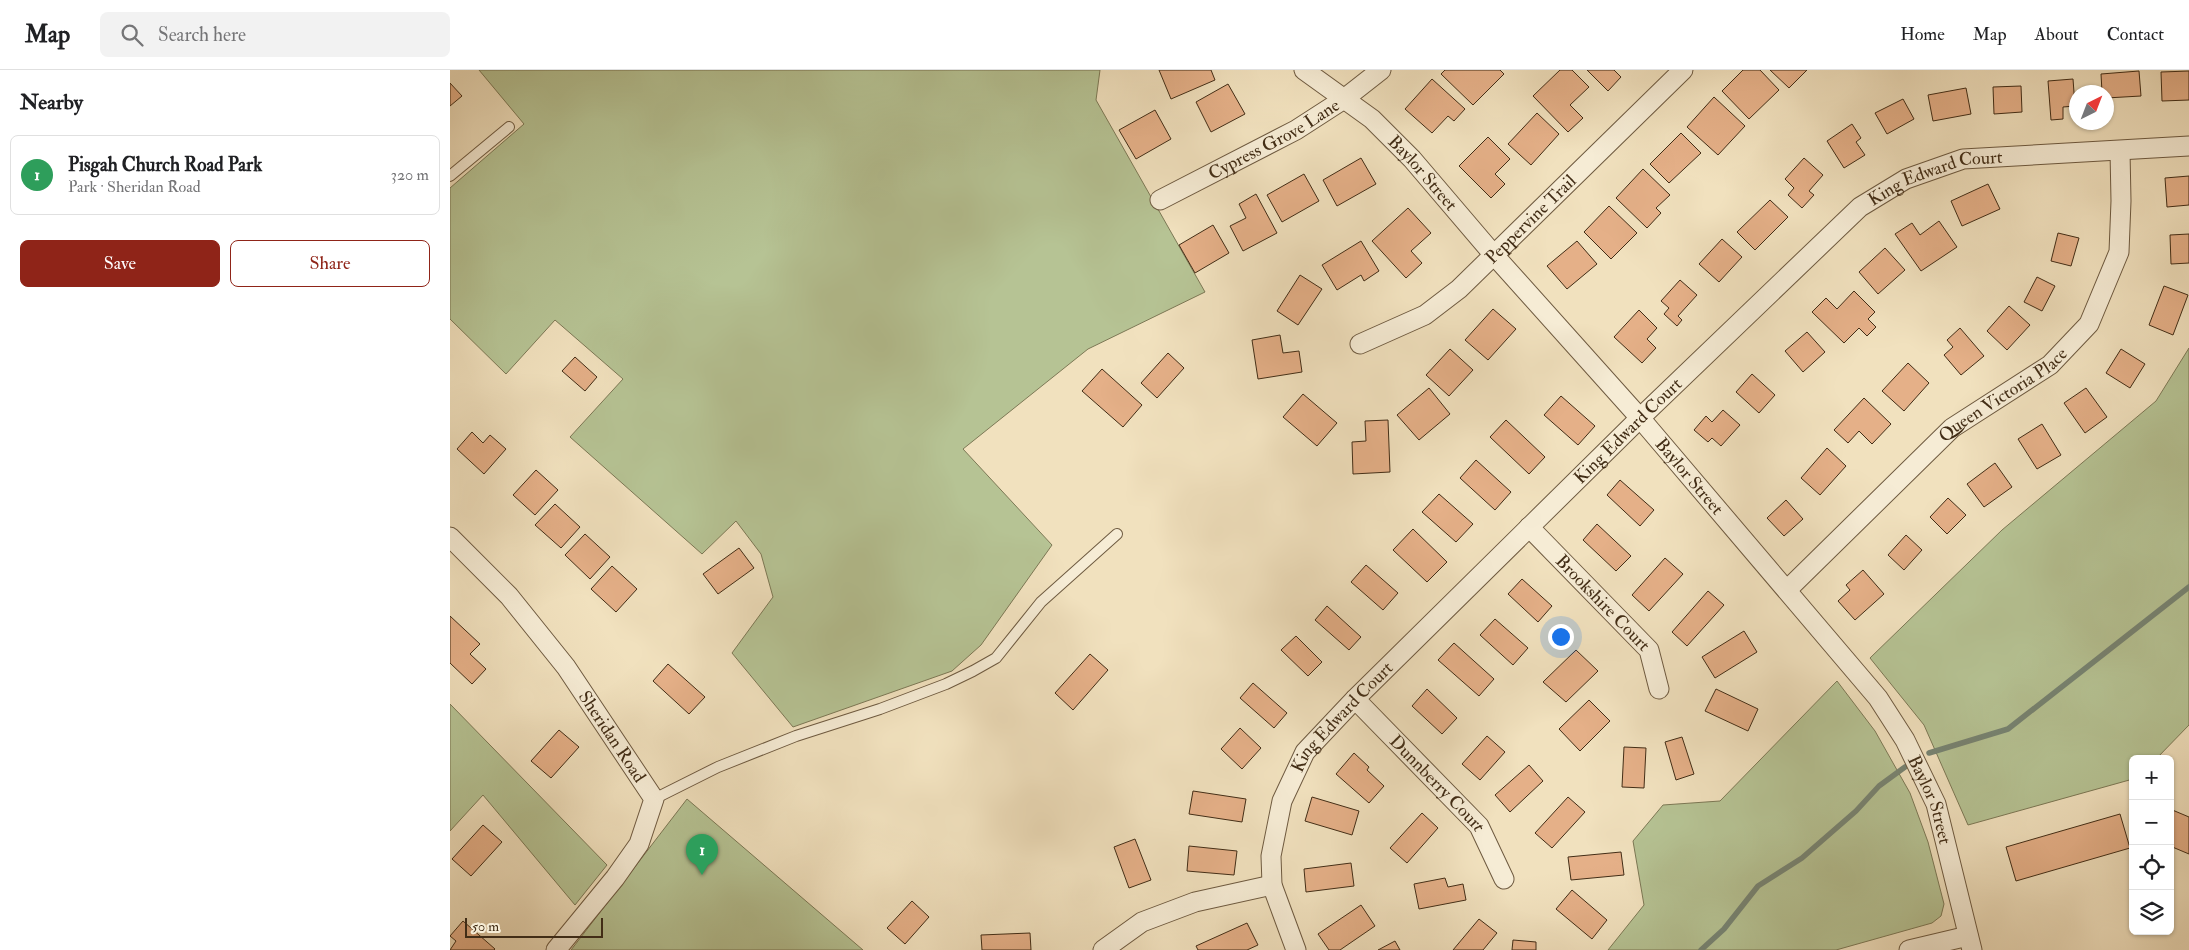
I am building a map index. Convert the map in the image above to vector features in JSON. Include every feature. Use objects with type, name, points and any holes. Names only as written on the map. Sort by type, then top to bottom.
[{"type":"street","name":"Baylor Street","points":[[1304,70],[1372,119],[1412,159],[1493,254],[1640,418],[1878,698],[1906,740],[1936,804],[1970,943]]},
{"type":"street","name":"Cypress Grove Lane","points":[[1160,200],[1296,130],[1344,99],[1381,70]]},
{"type":"street","name":"Peppervine Trail","points":[[1360,344],[1425,315],[1459,289],[1684,70]]},
{"type":"street","name":"King Edward Court","points":[[1296,950],[1272,885],[1270,856],[1282,801],[1305,752],[1355,699],[1640,418],[1860,207],[1906,180],[1963,159],[2189,146]]},
{"type":"street","name":"Queen Victoria Place","points":[[1787,590],[1952,428],[2050,365],[2089,324],[2119,252],[2120,150]]},
{"type":"street","name":"Brookshire Court","points":[[1529,527],[1649,650],[1660,689]]},
{"type":"street","name":"Sheridan Road","points":[[450,537],[509,596],[566,667],[654,798],[639,844],[615,878],[556,950]]},
{"type":"street","name":"Dunnberry Court","points":[[1355,699],[1479,826],[1504,879]]},
{"type":"street","points":[[1103,950],[1142,922],[1196,902],[1272,885]]},
{"type":"street","points":[[1909,950],[1970,943]]},
{"type":"lane","points":[[450,176],[508,127]]},
{"type":"lane","points":[[654,798],[718,767],[796,736],[880,709],[946,684],[996,658],[1041,602],[1118,534]]},
{"type":"green space","points":[[479,70],[1100,70],[1096,100],[1205,292],[1088,349],[963,449],[1052,545],[981,645],[952,671],[793,727],[732,653],[773,597],[761,554],[736,521],[702,554],[570,437],[623,379],[555,320],[506,374],[450,319],[450,188],[524,124]]},
{"type":"green space","points":[[2189,348],[2189,725],[2160,755],[2129,755],[2129,780],[1968,825],[1924,725],[1870,658],[2002,530],[2156,401]]},
{"type":"green space","points":[[1837,681],[1875,731],[1910,793],[1928,842],[1944,904],[1941,916],[1932,923],[1836,950],[1608,950],[1644,905],[1633,841],[1663,805],[1720,801]]},
{"type":"green space","points":[[450,704],[607,865],[575,905],[483,795],[450,831]]},
{"type":"green space","points":[[687,799],[863,950],[571,950]]},
{"type":"building","points":[[1159,70],[1211,70],[1215,80],[1171,99]]},
{"type":"building","points":[[1445,70],[1500,70],[1504,74],[1473,105],[1441,74]]},
{"type":"building","points":[[1560,70],[1572,70],[1589,87],[1570,105],[1583,118],[1568,132],[1533,96]]},
{"type":"building","points":[[1587,70],[1614,70],[1621,77],[1608,91]]},
{"type":"building","points":[[1743,70],[1760,70],[1779,90],[1749,119],[1722,91]]},
{"type":"building","points":[[1770,70],[1807,70],[1789,88]]},
{"type":"building","points":[[2139,71],[2141,96],[2114,98],[2114,85],[2102,85],[2101,74]]},
{"type":"building","points":[[2189,71],[2189,100],[2162,101],[2161,72]]},
{"type":"building","points":[[1432,79],[1465,109],[1454,121],[1448,116],[1432,133],[1405,109]]},
{"type":"building","points":[[2073,79],[2073,85],[2069,85],[2069,106],[2063,107],[2063,119],[2051,120],[2048,81]]},
{"type":"building","points":[[450,83],[462,96],[450,106]]},
{"type":"building","points":[[1228,84],[1245,114],[1211,132],[1196,102]]},
{"type":"building","points":[[2021,86],[2022,112],[1994,114],[1993,87]]},
{"type":"building","points":[[1966,88],[1971,114],[1933,121],[1928,95]]},
{"type":"building","points":[[1714,97],[1745,126],[1718,155],[1687,127]]},
{"type":"building","points":[[1903,99],[1914,119],[1887,134],[1875,113]]},
{"type":"building","points":[[1155,110],[1171,139],[1136,159],[1119,130]]},
{"type":"building","points":[[1537,113],[1559,134],[1531,165],[1508,144]]},
{"type":"building","points":[[1852,124],[1861,138],[1856,142],[1865,155],[1844,168],[1827,141]]},
{"type":"building","points":[[1681,133],[1701,153],[1669,183],[1650,164]]},
{"type":"building","points":[[1488,137],[1510,159],[1495,174],[1505,184],[1491,198],[1459,166]]},
{"type":"building","points":[[1361,158],[1376,184],[1337,206],[1323,180]]},
{"type":"building","points":[[1804,158],[1823,175],[1809,191],[1814,195],[1802,208],[1788,195],[1794,188],[1785,179]]},
{"type":"building","points":[[1643,169],[1670,195],[1656,208],[1661,213],[1647,228],[1616,198]]},
{"type":"building","points":[[1304,174],[1319,201],[1282,222],[1267,195]]},
{"type":"building","points":[[2189,176],[2189,205],[2167,207],[2165,178]]},
{"type":"building","points":[[1988,184],[2000,209],[1962,226],[1951,201]]},
{"type":"building","points":[[1256,194],[1277,233],[1243,251],[1230,226],[1246,218],[1239,204]]},
{"type":"building","points":[[1770,200],[1788,217],[1755,250],[1737,232]]},
{"type":"building","points":[[1609,206],[1637,233],[1611,259],[1584,232]]},
{"type":"building","points":[[1408,208],[1431,233],[1411,251],[1422,263],[1406,278],[1372,241]]},
{"type":"building","points":[[1939,221],[1957,247],[1921,271],[1895,234],[1912,223],[1920,235]]},
{"type":"building","points":[[1213,225],[1229,253],[1195,273],[1179,245]]},
{"type":"building","points":[[2058,233],[2079,238],[2071,266],[2051,261]]},
{"type":"building","points":[[2189,234],[2189,263],[2171,264],[2170,235]]},
{"type":"building","points":[[1722,239],[1742,257],[1719,282],[1699,264]]},
{"type":"building","points":[[1361,241],[1379,271],[1364,281],[1361,275],[1337,290],[1322,265]]},
{"type":"building","points":[[1577,241],[1597,264],[1567,289],[1547,266]]},
{"type":"building","points":[[1885,248],[1905,270],[1878,294],[1859,272]]},
{"type":"building","points":[[1300,275],[1322,289],[1298,325],[1277,311]]},
{"type":"building","points":[[2037,277],[2055,286],[2042,311],[2024,302]]},
{"type":"building","points":[[1680,280],[1697,295],[1678,316],[1682,320],[1677,326],[1664,314],[1669,308],[1661,301]]},
{"type":"building","points":[[2164,286],[2188,295],[2173,335],[2149,325]]},
{"type":"building","points":[[1854,291],[1875,312],[1868,319],[1876,327],[1867,336],[1859,328],[1844,343],[1812,312],[1826,298],[1837,309]]},
{"type":"building","points":[[2009,306],[2030,325],[2007,350],[1987,331]]},
{"type":"building","points":[[1493,309],[1516,329],[1488,360],[1465,340]]},
{"type":"building","points":[[1639,310],[1657,328],[1647,339],[1656,348],[1642,363],[1614,337]]},
{"type":"building","points":[[1960,328],[1984,356],[1961,375],[1944,355],[1953,347],[1947,340]]},
{"type":"building","points":[[1807,332],[1825,352],[1803,372],[1785,351]]},
{"type":"building","points":[[1280,335],[1283,353],[1299,351],[1302,372],[1258,379],[1252,340]]},
{"type":"building","points":[[1450,349],[1473,370],[1449,396],[1426,375]]},
{"type":"building","points":[[2121,349],[2145,364],[2130,388],[2106,373]]},
{"type":"building","points":[[1168,353],[1184,368],[1157,398],[1141,383]]},
{"type":"building","points":[[575,357],[597,377],[585,391],[562,371]]},
{"type":"building","points":[[1908,363],[1929,383],[1904,411],[1882,391]]},
{"type":"building","points":[[1102,369],[1142,405],[1123,427],[1082,391]]},
{"type":"building","points":[[1752,374],[1775,395],[1759,413],[1736,392]]},
{"type":"building","points":[[1429,388],[1450,414],[1419,440],[1397,415]]},
{"type":"building","points":[[2086,388],[2107,417],[2085,433],[2064,403]]},
{"type":"building","points":[[1303,394],[1337,423],[1317,446],[1283,417]]},
{"type":"building","points":[[1561,396],[1595,426],[1578,445],[1544,415]]},
{"type":"building","points":[[1864,398],[1891,424],[1872,444],[1859,431],[1848,443],[1834,430]]},
{"type":"building","points":[[1723,410],[1740,425],[1721,446],[1712,438],[1708,442],[1694,430],[1706,416],[1712,422]]},
{"type":"building","points":[[1388,420],[1390,472],[1353,474],[1352,442],[1366,441],[1365,421]]},
{"type":"building","points":[[1506,420],[1545,457],[1529,474],[1490,437]]},
{"type":"building","points":[[2042,424],[2061,455],[2037,469],[2018,439]]},
{"type":"building","points":[[472,432],[483,443],[490,435],[506,449],[484,474],[457,449]]},
{"type":"building","points":[[1827,448],[1846,466],[1820,495],[1801,478]]},
{"type":"building","points":[[1476,460],[1511,492],[1495,510],[1460,478]]},
{"type":"building","points":[[1995,463],[2012,487],[1984,507],[1967,484]]},
{"type":"building","points":[[536,470],[558,490],[535,515],[513,495]]},
{"type":"building","points":[[1620,480],[1654,510],[1640,526],[1607,495]]},
{"type":"building","points":[[1439,494],[1473,524],[1456,542],[1422,512]]},
{"type":"building","points":[[1948,498],[1966,515],[1947,534],[1930,517]]},
{"type":"building","points":[[1786,500],[1803,519],[1784,536],[1767,518]]},
{"type":"building","points":[[555,504],[580,527],[561,548],[535,525]]},
{"type":"building","points":[[1597,524],[1631,556],[1616,571],[1583,540]]},
{"type":"building","points":[[1413,529],[1447,562],[1427,582],[1393,550]]},
{"type":"building","points":[[585,534],[610,557],[590,579],[565,555]]},
{"type":"building","points":[[1906,535],[1922,550],[1904,570],[1888,555]]},
{"type":"building","points":[[739,548],[754,568],[718,594],[703,574]]},
{"type":"building","points":[[1665,558],[1683,574],[1649,611],[1632,595]]},
{"type":"building","points":[[1366,565],[1398,593],[1383,610],[1351,582]]},
{"type":"building","points":[[612,566],[637,589],[616,612],[591,589]]},
{"type":"building","points":[[1863,570],[1884,594],[1855,620],[1838,601],[1850,590],[1846,585]]},
{"type":"building","points":[[1522,579],[1552,606],[1538,622],[1508,594]]},
{"type":"building","points":[[1708,591],[1724,605],[1687,646],[1672,632]]},
{"type":"building","points":[[1327,606],[1361,637],[1349,650],[1315,620]]},
{"type":"building","points":[[450,616],[480,644],[470,654],[486,669],[472,684],[450,663]]},
{"type":"building","points":[[1495,619],[1528,648],[1513,665],[1480,635]]},
{"type":"building","points":[[1744,631],[1757,652],[1715,678],[1702,657]]},
{"type":"building","points":[[1296,636],[1322,662],[1308,676],[1281,650]]},
{"type":"building","points":[[1454,643],[1494,679],[1479,696],[1438,660]]},
{"type":"building","points":[[1576,650],[1598,671],[1566,702],[1543,682]]},
{"type":"building","points":[[1090,654],[1108,670],[1073,710],[1055,693]]},
{"type":"building","points":[[668,664],[705,697],[689,714],[653,681]]},
{"type":"building","points":[[1253,683],[1287,713],[1274,728],[1240,698]]},
{"type":"building","points":[[1427,689],[1457,718],[1442,734],[1412,706]]},
{"type":"building","points":[[1716,689],[1758,709],[1748,731],[1705,711]]},
{"type":"building","points":[[1589,700],[1610,721],[1580,751],[1559,729]]},
{"type":"building","points":[[1240,728],[1261,748],[1242,769],[1221,749]]},
{"type":"building","points":[[559,730],[579,747],[551,778],[531,761]]},
{"type":"building","points":[[1487,736],[1505,752],[1480,780],[1462,764]]},
{"type":"building","points":[[1682,737],[1694,774],[1676,780],[1665,742]]},
{"type":"building","points":[[1624,747],[1646,748],[1644,788],[1622,787]]},
{"type":"building","points":[[1354,753],[1369,767],[1367,770],[1384,786],[1369,803],[1336,774]]},
{"type":"building","points":[[1529,765],[1543,781],[1510,812],[1495,795]]},
{"type":"building","points":[[1193,791],[1246,799],[1242,822],[1189,814]]},
{"type":"building","points":[[1312,797],[1359,811],[1352,835],[1305,821]]},
{"type":"building","points":[[1568,797],[1585,812],[1552,848],[1535,833]]},
{"type":"building","points":[[2174,811],[2189,817],[2189,854],[2174,848]]},
{"type":"building","points":[[1422,813],[1438,828],[1407,863],[1390,848]]},
{"type":"building","points":[[2120,814],[2129,845],[2129,848],[2016,881],[2006,847]]},
{"type":"building","points":[[483,825],[502,842],[471,876],[452,859]]},
{"type":"building","points":[[1135,839],[1151,880],[1129,888],[1114,847]]},
{"type":"building","points":[[1189,846],[1237,851],[1234,875],[1187,871]]},
{"type":"building","points":[[1621,852],[1624,875],[1571,880],[1568,857]]},
{"type":"building","points":[[1351,863],[1354,886],[1306,892],[1304,869]]},
{"type":"building","points":[[1445,878],[1448,887],[1463,884],[1466,900],[1419,909],[1414,884]]},
{"type":"building","points":[[1572,890],[1607,920],[1592,939],[1556,909]]},
{"type":"building","points":[[912,901],[929,917],[905,944],[887,928]]},
{"type":"building","points":[[1361,905],[1375,926],[1340,950],[1329,950],[1318,934]]},
{"type":"building","points":[[1479,919],[1497,933],[1483,950],[1453,950]]},
{"type":"building","points":[[463,921],[495,949],[450,950],[456,941],[450,936]]},
{"type":"building","points":[[1247,923],[1258,945],[1247,950],[1198,950],[1196,946]]},
{"type":"building","points":[[1030,933],[1031,950],[982,950],[981,935]]},
{"type":"building","points":[[1513,940],[1536,942],[1536,950],[1512,950]]},
{"type":"building","points":[[1395,941],[1400,950],[1378,950]]},
{"type":"waterway","points":[[1929,753],[2008,729],[2189,587]]},
{"type":"waterway","points":[[1701,950],[1724,929],[1758,886],[1802,858],[1856,811],[1879,786],[1905,767]]},
{"type":"place","name":"Pisgah Church Road Park","points":[[702,875]]}]
